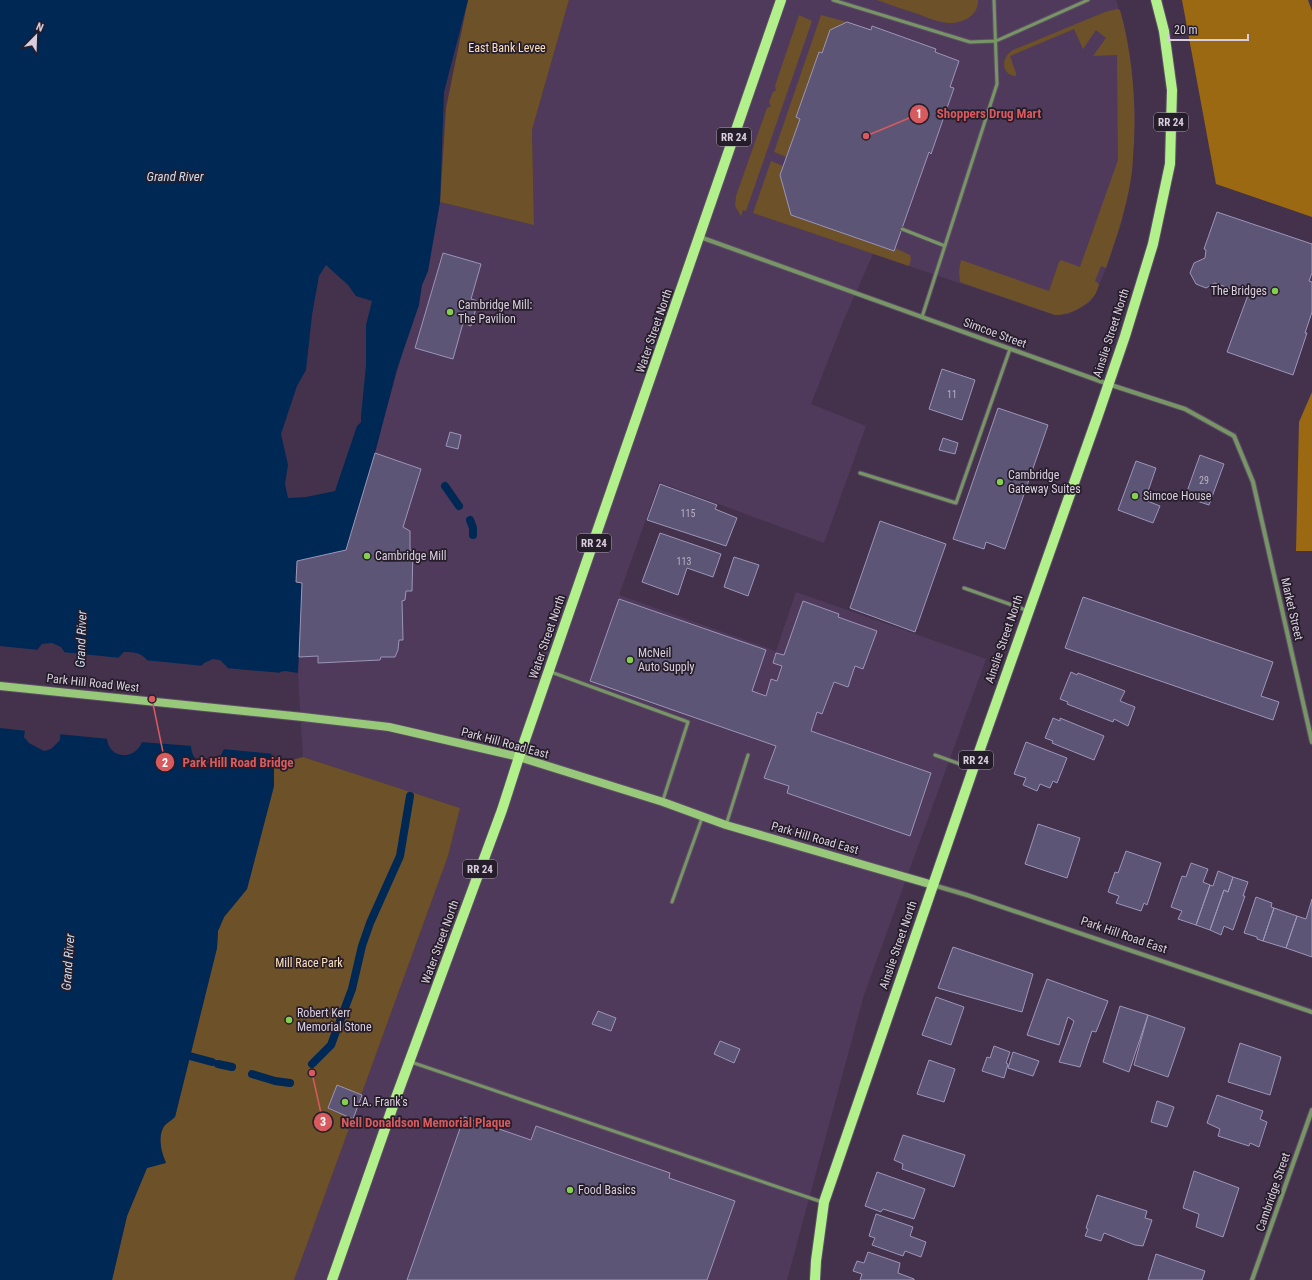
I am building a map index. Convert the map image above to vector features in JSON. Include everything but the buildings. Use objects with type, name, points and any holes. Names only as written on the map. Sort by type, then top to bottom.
[{"type":"main road","name":"Water Street North","points":[[332,1280],[394,1103],[502,810],[781,0]]},
{"type":"main road","name":"Ainslie Street North","points":[[815,1280],[824,1202],[973,769],[1108,384],[1153,244],[1170,164],[1172,90],[1164,30],[1156,0]]},
{"type":"main road","name":"Park Hill Road West","points":[[0,686],[303,716]]},
{"type":"main road","name":"Park Hill Road East","points":[[303,716],[389,727],[519,757],[663,802],[726,825],[933,885]]},
{"type":"street","name":"Simcoe Street","points":[[700,237],[1108,384],[1185,409],[1234,436],[1253,482]]},
{"type":"street","name":"Market Street","points":[[1253,482],[1312,742]]},
{"type":"street","name":"Park Hill Road East","points":[[933,885],[967,895],[1312,1012]]},
{"type":"street","name":"Cambridge Street","points":[[1252,1280],[1312,1110]]},
{"type":"lane","points":[[833,0],[970,42],[996,41],[1088,0]]},
{"type":"lane","points":[[922,317],[997,84],[994,0]]},
{"type":"lane","points":[[902,229],[945,246]]},
{"type":"lane","points":[[860,473],[956,503],[1010,349]]},
{"type":"lane","points":[[964,588],[1028,611]]},
{"type":"lane","points":[[549,672],[688,722],[663,802]]},
{"type":"lane","points":[[726,825],[748,755]]},
{"type":"lane","points":[[935,755],[973,769]]},
{"type":"lane","points":[[672,902],[702,816]]},
{"type":"lane","points":[[410,1062],[824,1202]]},
{"type":"shaded area","points":[[569,0],[1116,0],[1124,24],[1131,65],[1135,114],[1132,170],[1122,221],[1095,295],[1089,303],[1069,314],[1062,315],[1055,315],[873,254],[845,317],[811,404],[866,426],[824,543],[659,482],[619,595],[776,651],[796,592],[986,659],[864,995],[787,1280],[294,1280],[448,856],[460,808],[303,757],[298,673],[302,583],[296,582],[297,561],[346,550],[422,285],[428,271],[440,202],[534,225],[532,130]]},
{"type":"shaded area","points":[[1182,0],[1308,0],[1312,11],[1312,217],[1216,184]]},
{"type":"shaded area","points":[[1312,392],[1312,551],[1296,551],[1299,422]]},
{"type":"green space","name":"East Bank Levee","points":[[468,0],[569,0],[532,130],[534,225],[440,202],[446,108]]},
{"type":"green space","points":[[877,0],[978,0],[978,6],[973,15],[969,18],[959,22],[948,23],[933,20]]},
{"type":"green space","points":[[1117,9],[1120,10],[1128,43],[1134,92],[1133,164],[1128,196],[1122,220],[1106,268],[1101,266],[1095,281],[1099,284],[1096,293],[1091,300],[1077,310],[1066,314],[1055,315],[960,282],[959,271],[961,260],[1049,291],[1061,260],[1080,267],[1118,160],[1117,55],[1093,56],[1106,38],[1096,30],[1083,49],[1074,29],[1010,56],[1016,76],[1012,76],[1005,70],[1004,64],[1006,56],[1013,50],[1105,12]]},
{"type":"green space","points":[[799,15],[812,21],[746,211],[743,210],[741,216],[735,206],[736,196],[767,108],[771,106],[769,102],[773,92],[776,90],[775,86]]},
{"type":"green space","points":[[821,15],[847,22],[830,30],[822,53],[819,53],[796,117],[800,119],[786,157],[774,152]]},
{"type":"green space","points":[[771,161],[783,166],[780,175],[791,215],[894,251],[895,248],[910,255],[911,259],[909,266],[753,213]]},
{"type":"green space","name":"Mill Race Park","points":[[303,757],[460,808],[448,856],[294,1280],[112,1280],[127,1216],[147,1168],[166,1162],[161,1149],[161,1134],[165,1125],[175,1117],[217,948],[218,931],[224,917],[247,889],[274,786],[274,765]]},
{"type":"water","name":"Grand River","points":[[0,0],[468,0],[444,92],[440,202],[428,271],[422,285],[419,305],[397,369],[375,453],[346,550],[297,561],[296,582],[302,583],[298,673],[285,671],[280,672],[271,758],[274,765],[274,786],[247,889],[224,917],[218,931],[217,948],[175,1117],[165,1125],[161,1134],[161,1149],[166,1163],[147,1168],[127,1216],[112,1280],[0,1280]],"holes":[[[326,265],[348,285],[356,296],[372,301],[366,325],[366,365],[361,422],[357,426],[335,491],[306,497],[288,498],[285,484],[288,465],[281,434],[297,386],[306,370],[312,315],[319,276]],[[52,643],[61,647],[65,653],[60,740],[51,749],[44,751],[29,743],[24,737],[37,650],[42,644]],[[124,652],[131,652],[137,653],[147,660],[142,742],[139,748],[128,755],[117,754],[112,750],[107,738],[118,658]],[[213,659],[220,660],[228,668],[224,749],[218,761],[208,763],[196,760],[191,746],[201,666]]]},
{"type":"pier","points":[[0,646],[39,650],[27,731],[0,728]]},
{"type":"pier","points":[[62,652],[121,658],[109,739],[58,734]]},
{"type":"pier","points":[[144,660],[204,666],[193,746],[140,742]]},
{"type":"pier","points":[[226,668],[283,673],[274,754],[222,749]]},
{"type":"waterway","points":[[445,486],[459,506]]},
{"type":"waterway","points":[[470,520],[473,528],[473,535]]},
{"type":"waterway","points":[[312,1064],[331,1045],[352,989],[362,946],[370,923],[400,856],[410,796]]},
{"type":"waterway","points":[[182,1054],[212,1062]]},
{"type":"waterway","points":[[218,1064],[232,1067]]},
{"type":"waterway","points":[[252,1074],[275,1081],[290,1083]]},
{"type":"place","name":"Shoppers Drug Mart","points":[[866,136]]},
{"type":"place","name":"The Bridges","points":[[1275,291]]},
{"type":"place","name":"Cambridge Mill: The Pavilion","points":[[450,312]]},
{"type":"place","name":"Cambridge Gateway Suites","points":[[1000,482]]},
{"type":"place","name":"Simcoe House","points":[[1135,496]]},
{"type":"place","name":"Cambridge Mill","points":[[367,556]]},
{"type":"place","name":"McNeil Auto Supply","points":[[630,660]]},
{"type":"place","name":"Park Hill Road Bridge","points":[[152,699]]},
{"type":"place","name":"Robert Kerr Memorial Stone","points":[[289,1020]]},
{"type":"place","name":"Nell Donaldson Memorial Plaque","points":[[312,1073]]},
{"type":"place","name":"L.A. Frank's","points":[[345,1102]]},
{"type":"place","name":"Food Basics","points":[[570,1190]]}]
